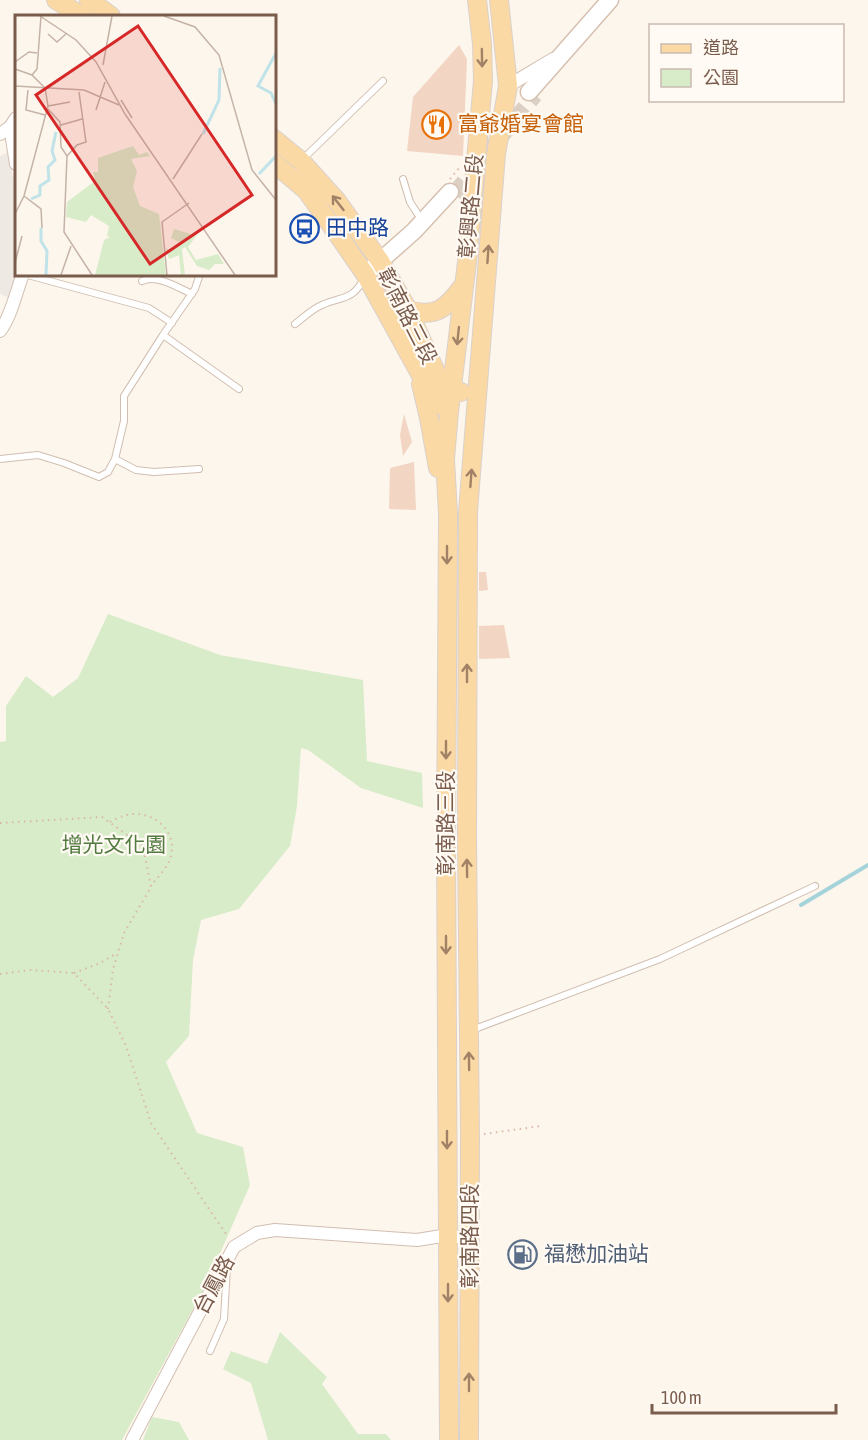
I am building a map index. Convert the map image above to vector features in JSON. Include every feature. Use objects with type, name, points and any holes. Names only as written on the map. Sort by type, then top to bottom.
[{"type":"main road","points":[[56,0],[79,9],[106,15]]},
{"type":"main road","name":"彰興路二段","points":[[449,412],[483,81],[477,0]]},
{"type":"main road","name":"彰興路二段","points":[[477,397],[496,154],[508,86],[499,0]]},
{"type":"main road","name":"彰南路三段","points":[[276,141],[301,161],[337,201],[380,261],[408,310],[440,381],[453,390]]},
{"type":"main road","name":"彰南路三段","points":[[276,165],[306,190],[365,274],[429,390],[449,412],[446,459],[448,514],[446,865],[448,1235]]},
{"type":"main road","points":[[408,310],[424,315],[448,306],[463,286]]},
{"type":"main road","points":[[417,368],[448,514]]},
{"type":"main road","points":[[453,390],[477,397]]},
{"type":"main road","points":[[449,412],[477,397]]},
{"type":"main road","name":"彰南路三段","points":[[468,1031],[468,512],[477,397]]},
{"type":"main road","name":"彰南路四段","points":[[468,1031],[469,1440]]},
{"type":"main road","name":"彰南路四段","points":[[448,1235],[448,1440]]},
{"type":"street","points":[[532,93],[564,52],[610,0]]},
{"type":"street","points":[[508,86],[564,52]]},
{"type":"street","points":[[9,126],[15,159]]},
{"type":"street","points":[[365,274],[452,193]]},
{"type":"street","points":[[0,331],[8,321],[10,308],[23,276]]},
{"type":"street","name":"台鳳路","points":[[132,1440],[234,1247],[257,1233],[274,1230],[417,1240],[448,1235],[469,1239]]},
{"type":"lane","points":[[301,161],[383,81]]},
{"type":"lane","points":[[404,179],[410,202],[423,222]]},
{"type":"lane","points":[[295,324],[322,305],[352,294],[359,289],[365,274]]},
{"type":"lane","points":[[31,276],[149,308],[172,323]]},
{"type":"lane","points":[[0,459],[38,455],[99,477],[108,472],[115,459],[124,421],[124,396],[192,294],[199,276]]},
{"type":"lane","points":[[142,281],[148,278],[164,281],[192,294]]},
{"type":"lane","points":[[163,335],[239,389]]},
{"type":"lane","points":[[115,459],[136,470],[165,472],[199,469]]},
{"type":"lane","points":[[468,1031],[660,959],[815,886]]},
{"type":"lane","points":[[210,1351],[224,1318],[228,1260]]},
{"type":"path","points":[[108,1009],[113,969],[124,933],[151,887],[170,861],[171,846],[168,829],[160,822],[141,814],[124,815],[110,822]]},
{"type":"path","points":[[0,824],[87,816],[102,817],[143,846],[151,887]]},
{"type":"path","points":[[0,974],[30,970],[74,973],[100,963],[118,952]]},
{"type":"path","points":[[74,973],[108,1009],[126,1046],[151,1123],[234,1247]]},
{"type":"path","points":[[470,1137],[541,1126]]},
{"type":"shaded area","points":[[7,153],[15,185],[15,276],[9,298],[0,294],[0,156]]},
{"type":"green space","name":"增光文化園","points":[[108,614],[220,655],[363,680],[367,761],[422,773],[423,808],[361,788],[308,750],[301,748],[297,806],[290,846],[239,909],[201,920],[193,960],[189,1036],[166,1062],[197,1133],[243,1147],[250,1185],[207,1283],[122,1440],[0,1440],[0,742],[6,741],[6,706],[26,676],[53,697],[78,678]]},
{"type":"green space","points":[[280,1332],[327,1377],[322,1384],[358,1434],[386,1434],[391,1440],[268,1440],[251,1383],[223,1369],[231,1351],[267,1364]]},
{"type":"green space","points":[[152,1417],[179,1422],[189,1440],[143,1440]]},
{"type":"building","name":"富爺婚宴會館","points":[[459,45],[467,59],[463,156],[407,151],[413,97]]},
{"type":"building","points":[[404,414],[412,442],[403,456],[400,435]]},
{"type":"building","points":[[414,462],[416,510],[389,509],[390,468]]},
{"type":"building","points":[[479,572],[486,572],[488,590],[479,591]]},
{"type":"building","points":[[504,625],[510,658],[479,659],[479,626]]},
{"type":"waterway","points":[[801,905],[868,865]]},
{"type":"tunnel","points":[[454,194],[535,95]]},
{"type":"place","name":"富爺婚宴會館","points":[[437,124]]},
{"type":"place","name":"田中路","points":[[305,228]]},
{"type":"place","name":"福懋加油站","points":[[523,1254]]}]
